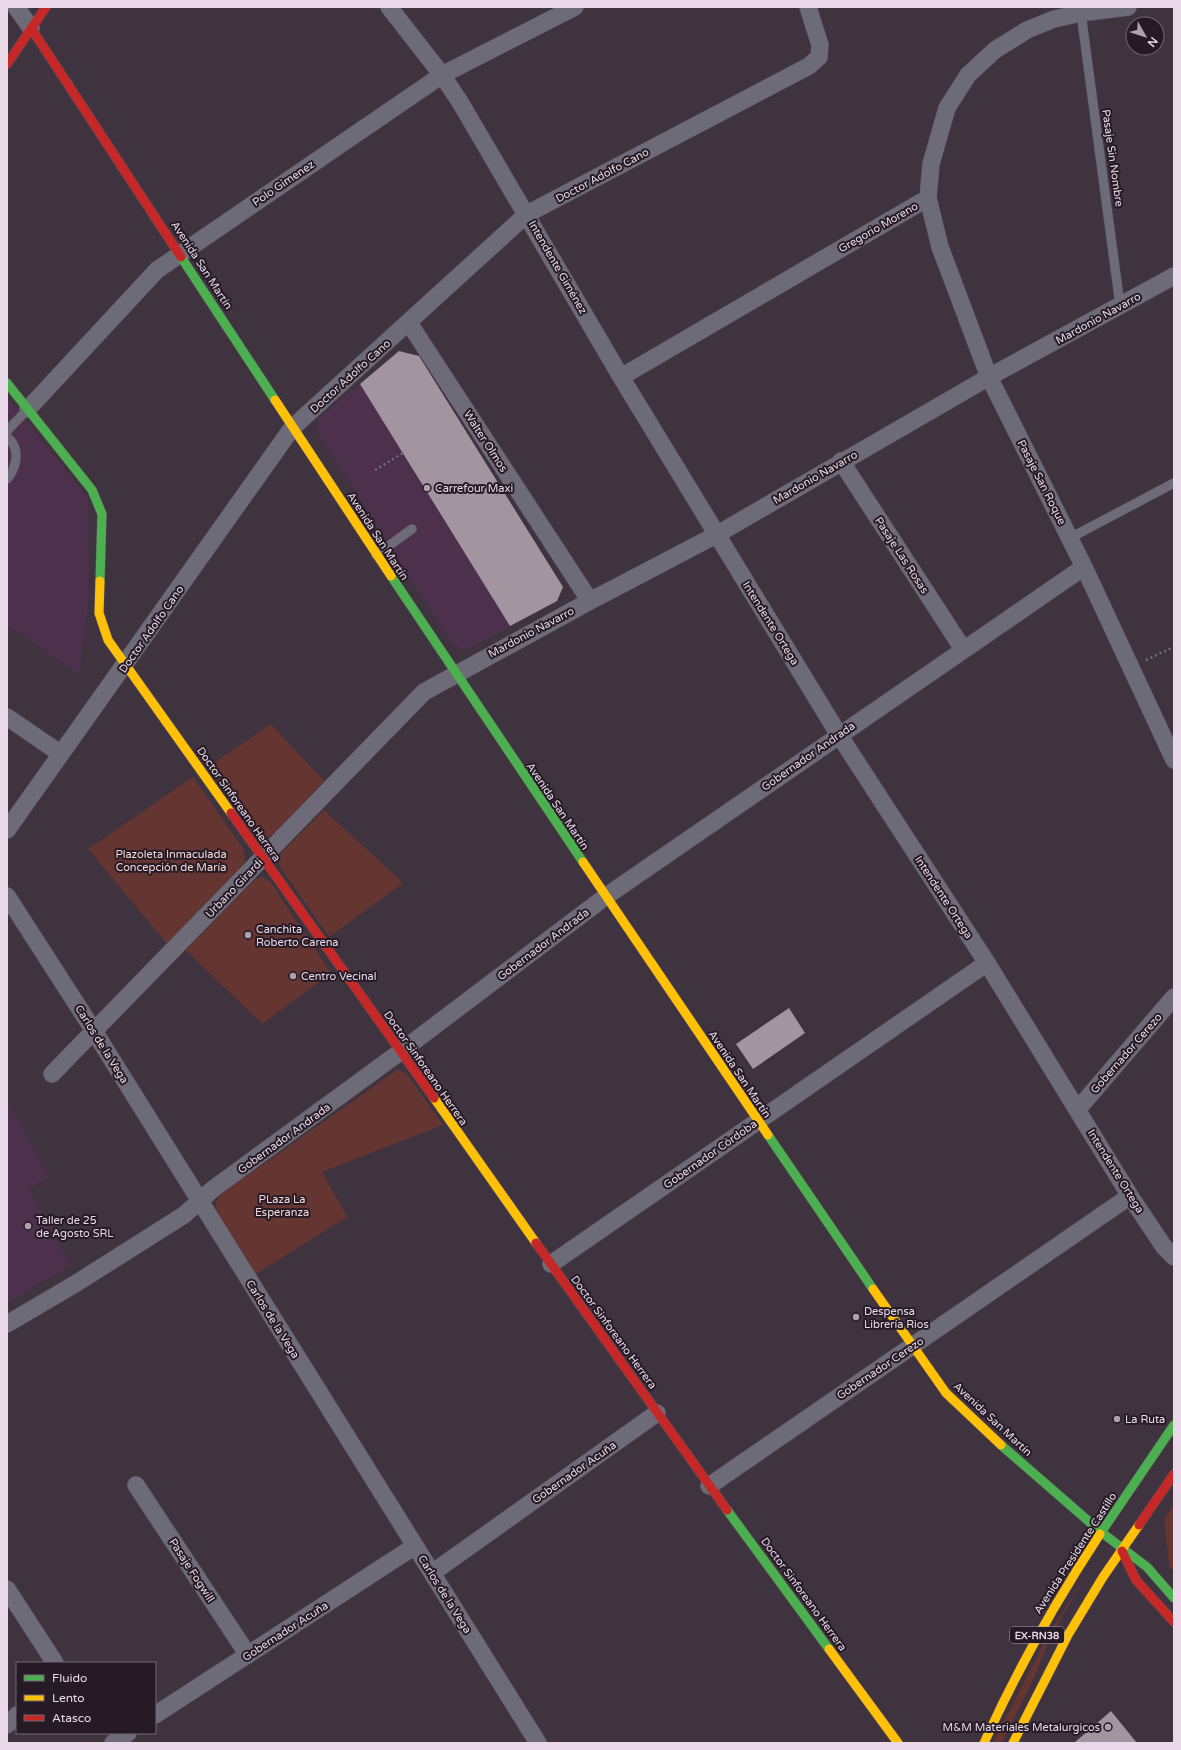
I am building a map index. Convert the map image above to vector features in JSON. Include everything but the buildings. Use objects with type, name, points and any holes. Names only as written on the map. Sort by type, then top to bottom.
[{"type":"main road","points":[[7,64],[46,7]]},
{"type":"main road","name":"Avenida San Martín","points":[[31,28],[180,253],[292,428],[454,673],[758,1121],[912,1346],[946,1393],[972,1419],[1101,1532],[1122,1550],[1147,1567],[1174,1598]]},
{"type":"main road","name":"Doctor Sinforeano Herrera","points":[[7,383],[92,490],[102,514],[99,613],[108,640],[709,1486],[898,1743]]},
{"type":"main road","name":"Avenida Presidente Castillo","points":[[984,1743],[1010,1687],[1041,1627],[1101,1532],[1174,1425]]},
{"type":"main road","name":"EX-RN38","points":[[1013,1743],[1068,1635],[1122,1550],[1174,1474]]},
{"type":"main road","points":[[1122,1550],[1136,1580],[1174,1622]]},
{"type":"street","points":[[16,7],[31,28]]},
{"type":"street","name":"Intendente Giménez","points":[[389,7],[442,75],[527,214],[621,377],[716,535]]},
{"type":"street","name":"Polo Gimenez","points":[[28,409],[157,270],[180,253],[442,75],[575,7]]},
{"type":"street","name":"Doctor Adolfo Cano","points":[[7,830],[126,665],[292,428],[527,214],[808,66],[819,57],[820,45],[808,7]]},
{"type":"street","name":"Gregorio Moreno","points":[[621,377],[928,198],[930,164],[947,108],[968,75],[995,50],[1027,30],[1054,19],[1081,13],[1128,7]]},
{"type":"street","name":"Pasaje San Roque","points":[[928,198],[940,247],[989,377],[1070,538],[1174,760]]},
{"type":"street","name":"Mardonio Navarro","points":[[454,673],[716,535],[841,461],[989,377],[1174,276]]},
{"type":"street","name":"Walter Olmos","points":[[409,323],[590,601]]},
{"type":"street","name":"Pasaje Las Rosas","points":[[841,461],[963,649]]},
{"type":"street","name":"Intendente Ortega","points":[[716,535],[839,735],[987,963],[1078,1108],[1130,1196],[1164,1247],[1174,1257]]},
{"type":"street","name":"Gobernador Andrada","points":[[7,1324],[75,1284],[184,1215],[200,1201],[605,897],[1084,567]]},
{"type":"street","name":"Urbano Girardi","points":[[52,1074],[424,692],[454,673]]},
{"type":"street","points":[[7,717],[61,754]]},
{"type":"street","name":"Carlos de la Vega","points":[[7,896],[94,1031],[538,1743]]},
{"type":"street","name":"Gobernador Córdoba","points":[[551,1264],[987,963]]},
{"type":"street","name":"Gobernador Cerezo","points":[[1078,1108],[1174,997]]},
{"type":"street","name":"Gobernador Cerezo","points":[[709,1486],[1130,1196]]},
{"type":"street","name":"Gobernador Acuña","points":[[432,1573],[658,1413]]},
{"type":"street","name":"Pasaje Fogwill","points":[[136,1485],[248,1655]]},
{"type":"street","name":"Gobernador Acuña","points":[[156,1714],[415,1546]]},
{"type":"street","points":[[7,1589],[54,1662]]},
{"type":"street","points":[[7,1725],[16,1717]]},
{"type":"street","points":[[104,1734],[111,1743],[126,1734]]},
{"type":"lane","name":"Pasaje Sin Nombre","points":[[1081,13],[1120,306]]},
{"type":"lane","points":[[7,431],[28,409]]},
{"type":"lane","points":[[7,437],[16,453],[15,466],[7,479]]},
{"type":"lane","points":[[1070,538],[1174,483]]},
{"type":"lane","points":[[376,555],[412,529]]},
{"type":"path","points":[[375,470],[403,453]]},
{"type":"path","points":[[1131,668],[1174,647]]},
{"type":"shaded area","name":"Carrefour Maxi","points":[[399,351],[419,357],[563,587],[557,601],[466,650],[453,645],[317,431],[319,418]]},
{"type":"shaded area","points":[[7,397],[88,498],[89,595],[79,674],[7,624]]},
{"type":"shaded area","name":"Taller de 25 de Agosto SRL","points":[[7,1102],[49,1177],[28,1189],[70,1265],[7,1303]]},
{"type":"green space","name":"Plazoleta Inmaculada Concepción de María","points":[[271,724],[324,781],[273,834],[263,839],[254,832],[208,767]]},
{"type":"green space","name":"Plazoleta Inmaculada Concepción de María","points":[[193,777],[243,848],[245,860],[241,869],[168,945],[88,849]]},
{"type":"green space","points":[[324,810],[403,883],[329,937],[280,867],[278,858],[282,852]]},
{"type":"green space","name":"Plazoleta Inmaculada Concepción de María","points":[[262,877],[270,881],[331,973],[262,1024],[186,950],[254,880]]},
{"type":"green space","name":"PLaza La Esperanza","points":[[397,1070],[406,1073],[443,1125],[322,1172],[347,1217],[256,1274],[216,1210],[216,1202],[220,1195]]},
{"type":"green space","points":[[1174,1505],[1174,1571],[1169,1566],[1164,1519]]},
{"type":"green space","points":[[1088,1572],[1051,1636],[1033,1680],[1002,1743],[993,1743],[1048,1635]]},
{"type":"traffic: fast","points":[[181,257],[275,400]]},
{"type":"traffic: fast","points":[[7,383],[92,490],[102,514],[100,581]]},
{"type":"traffic: fast","points":[[391,576],[583,862]]},
{"type":"traffic: fast","points":[[768,1135],[873,1289]]},
{"type":"traffic: fast","points":[[1100,1534],[1174,1425]]},
{"type":"traffic: fast","points":[[1001,1445],[1101,1532],[1147,1567],[1174,1598]]},
{"type":"traffic: fast","points":[[727,1510],[829,1649]]},
{"type":"traffic: slow","points":[[275,400],[391,576]]},
{"type":"traffic: slow","points":[[100,581],[99,613],[108,640],[231,813]]},
{"type":"traffic: slow","points":[[583,862],[768,1135]]},
{"type":"traffic: slow","points":[[434,1098],[536,1243]]},
{"type":"traffic: slow","points":[[873,1289],[946,1393],[1001,1445]]},
{"type":"traffic: slow","points":[[1013,1743],[1068,1635],[1103,1577],[1139,1525]]},
{"type":"traffic: slow","points":[[984,1743],[1038,1636],[1100,1534]]},
{"type":"traffic: slow","points":[[829,1649],[898,1743]]},
{"type":"traffic: jam","points":[[7,64],[46,7]]},
{"type":"traffic: jam","points":[[31,28],[181,257]]},
{"type":"traffic: jam","points":[[231,813],[434,1098]]},
{"type":"traffic: jam","points":[[536,1243],[727,1510]]},
{"type":"traffic: jam","points":[[1139,1525],[1174,1474]]},
{"type":"traffic: jam","points":[[1122,1551],[1136,1580],[1174,1622]]},
{"type":"place","name":"Carrefour Maxi","points":[[427,488]]},
{"type":"place","name":"Canchita Roberto Carena","points":[[248,935]]},
{"type":"place","name":"Centro Vecinal","points":[[293,976]]},
{"type":"place","name":"Taller de 25 de Agosto SRL","points":[[28,1226]]},
{"type":"place","name":"Despensa Librería Rios","points":[[856,1317]]},
{"type":"place","name":"La Ruta","points":[[1117,1419]]},
{"type":"place","name":"M&M Materiales Metalurgicos","points":[[1108,1727]]}]
